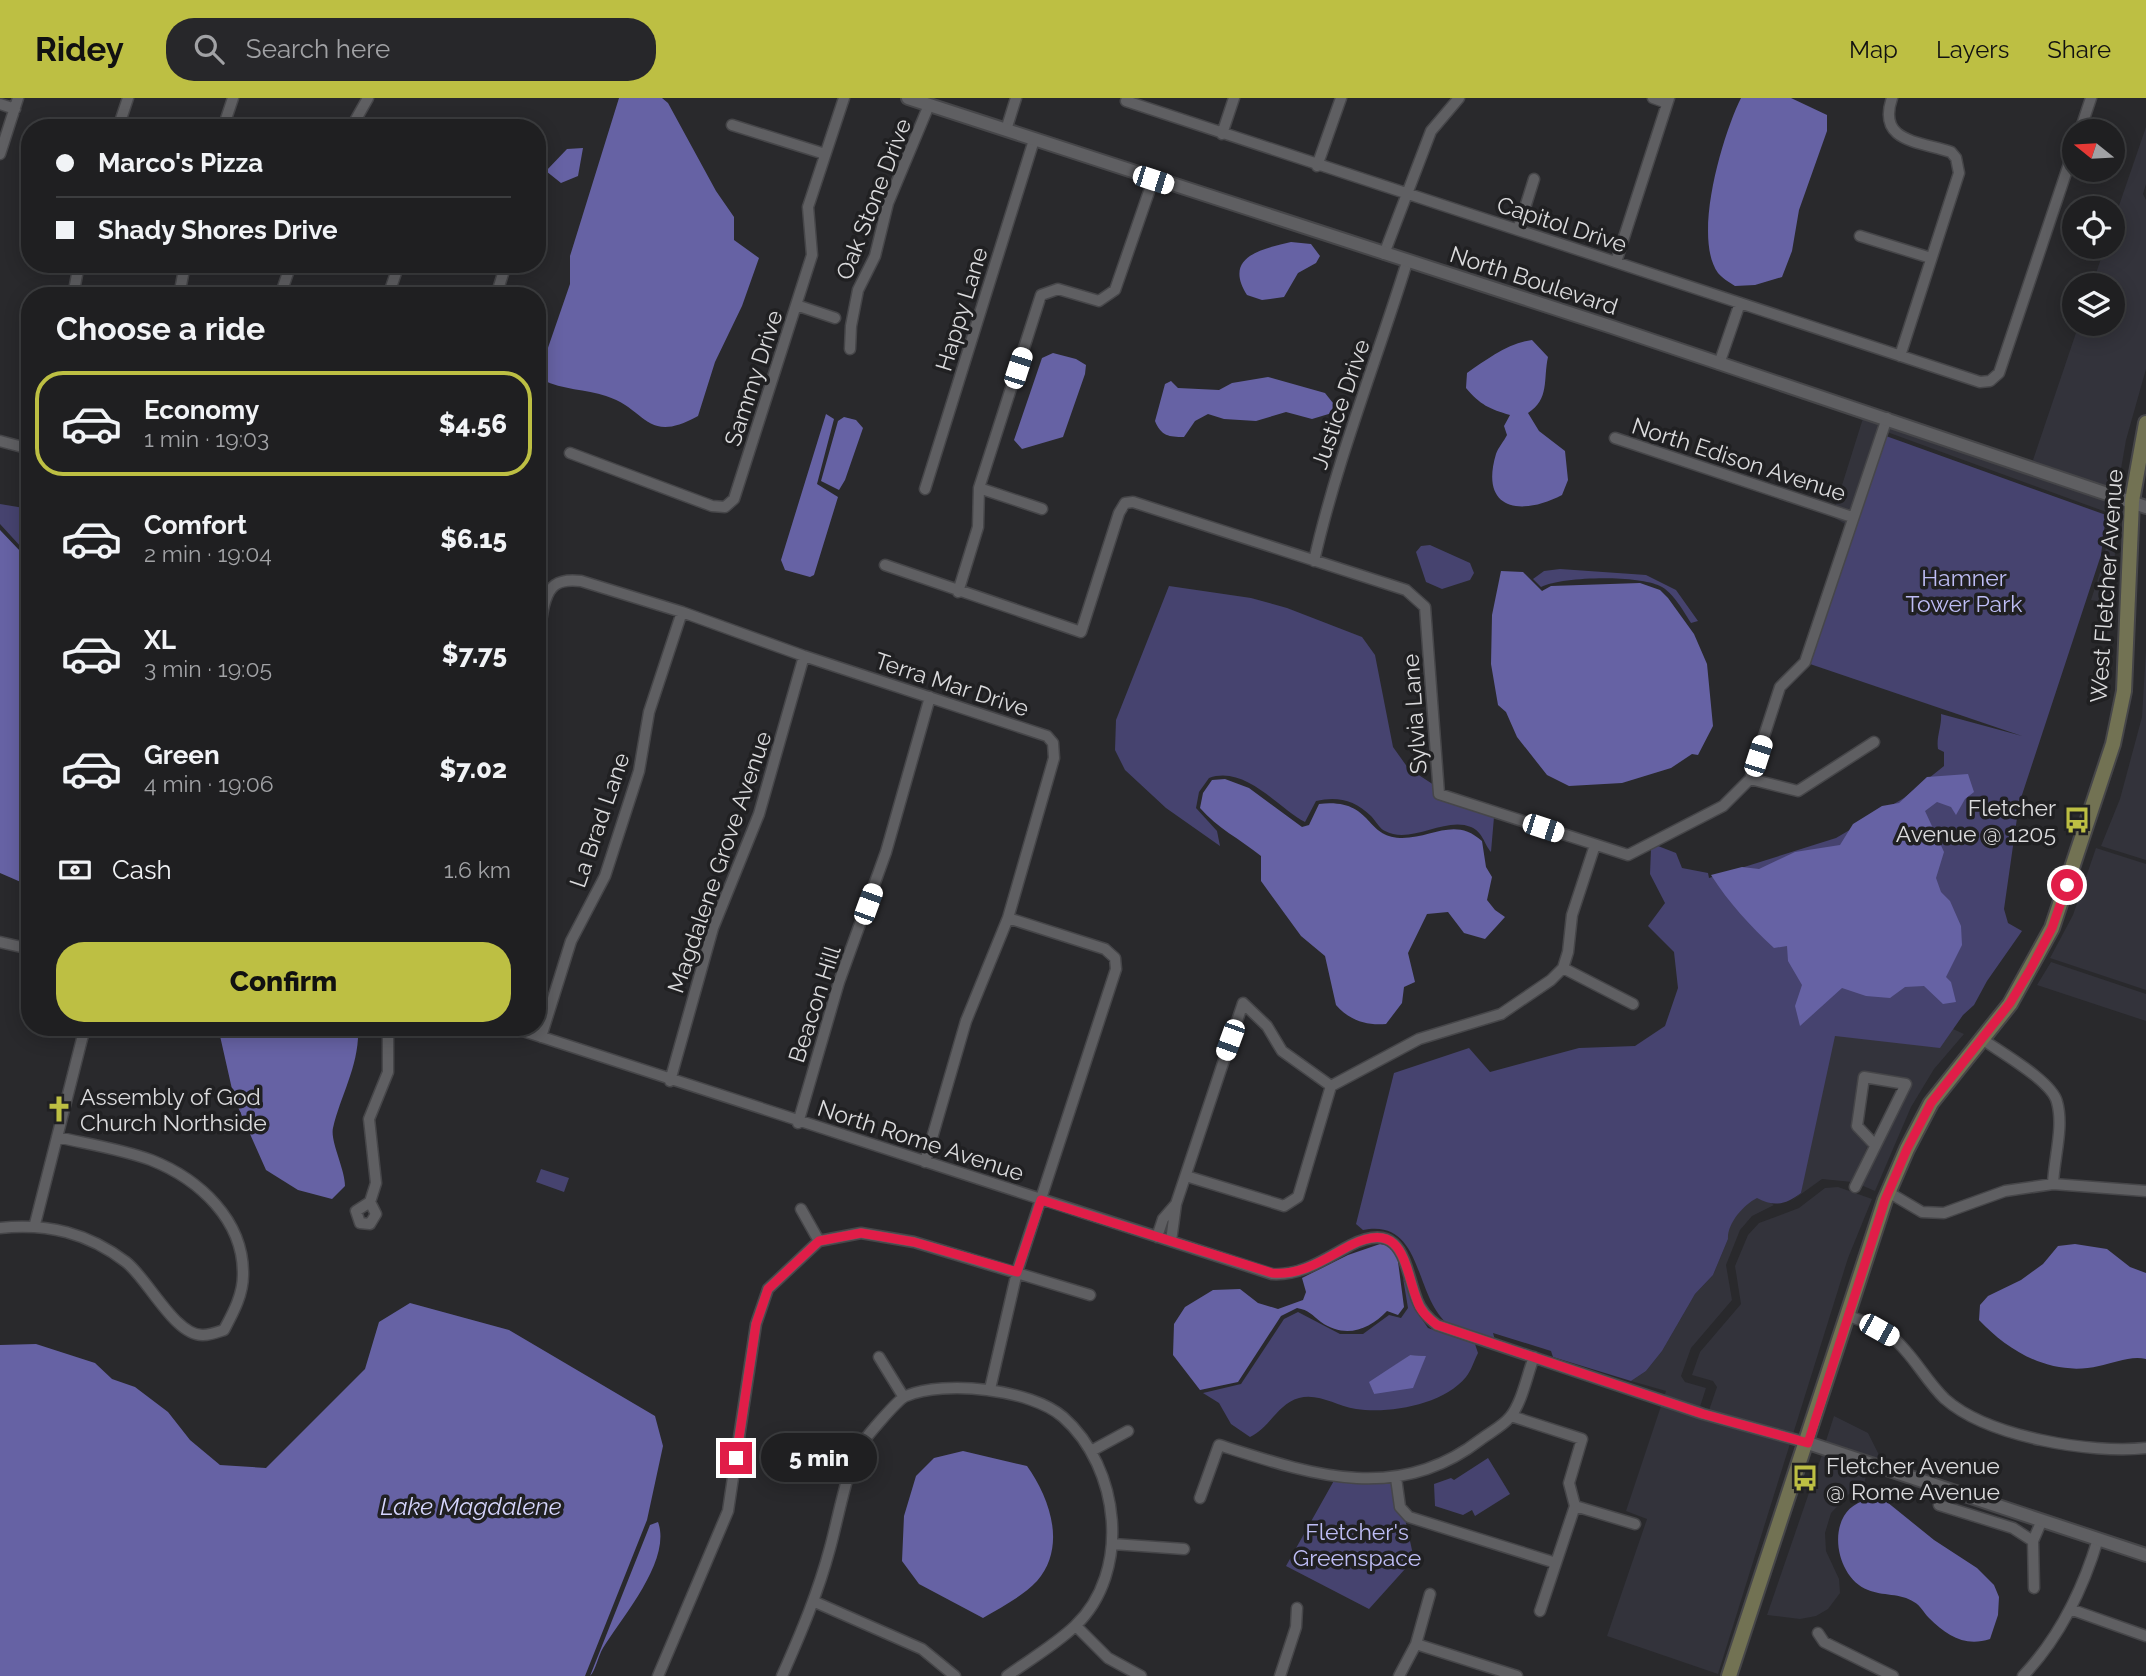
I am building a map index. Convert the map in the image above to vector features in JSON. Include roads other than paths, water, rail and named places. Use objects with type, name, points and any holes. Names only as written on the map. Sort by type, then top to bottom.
[{"type":"main road","name":"West Fletcher Avenue","points":[[1729,1676],[1808,1443],[1888,1192],[1931,1103],[2010,1003],[2052,928],[2113,744],[2124,691],[2146,423]]},
{"type":"street","points":[[121,119],[128,98]]},
{"type":"street","points":[[226,119],[233,98]]},
{"type":"street","points":[[356,119],[368,98]]},
{"type":"street","name":"Sammy Drive","points":[[570,453],[712,506],[725,507],[734,499],[812,255],[808,207],[844,98]]},
{"type":"street","name":"North Boulevard","points":[[908,98],[1886,418],[2139,504]]},
{"type":"street","points":[[1006,130],[1016,98]]},
{"type":"street","name":"Capitol Drive","points":[[1127,98],[1126,101],[1317,166],[1980,382],[1990,381],[1999,373],[2063,182]]},
{"type":"street","points":[[1222,134],[1234,98]]},
{"type":"street","points":[[1317,166],[1341,98]]},
{"type":"street","points":[[1384,254],[1431,131],[1459,98]]},
{"type":"street","points":[[1616,262],[1668,100],[1653,98]]},
{"type":"street","points":[[1892,98],[1886,114],[1888,125],[1895,133],[1951,152],[1956,158],[1959,173],[1900,356]]},
{"type":"street","points":[[2084,119],[2091,98]]},
{"type":"street","points":[[0,104],[17,103],[0,154]]},
{"type":"street","name":"Oak Stone Drive","points":[[850,349],[850,326],[858,290],[876,256],[888,203],[929,105]]},
{"type":"street","points":[[732,125],[825,154]]},
{"type":"street","name":"Happy Lane","points":[[925,489],[1034,140]]},
{"type":"street","points":[[1518,230],[1534,179]]},
{"type":"street","points":[[885,565],[958,592],[978,527],[979,488],[1041,295],[1058,289],[1099,301],[1115,290],[1153,180]]},
{"type":"street","points":[[1860,236],[1931,258]]},
{"type":"street","name":"Justice Drive","points":[[1314,561],[1331,487],[1375,365],[1407,262]]},
{"type":"street","points":[[1719,364],[1740,303]]},
{"type":"street","points":[[796,305],[835,318]]},
{"type":"street","name":"Sylvia Lane","points":[[958,592],[1081,632],[1119,513],[1129,502],[1406,590],[1425,607],[1439,794],[1628,855],[1723,806],[1750,779],[1780,687],[1805,662],[1886,418]]},
{"type":"street","name":"North Edison Avenue","points":[[1615,438],[1852,517]]},
{"type":"street","points":[[0,442],[21,447]]},
{"type":"street","points":[[979,488],[1042,509]]},
{"type":"street","name":"Terra Mar Drive","points":[[546,597],[555,584],[581,581],[682,612],[804,656],[1047,736],[1053,743],[1054,758],[1008,918],[966,1021],[925,1162]]},
{"type":"street","name":"La Brad Lane","points":[[546,1021],[571,941],[605,876],[639,772],[649,712],[682,612]]},
{"type":"street","name":"Magdalene Grove Avenue","points":[[670,1081],[713,928],[759,814],[804,656]]},
{"type":"street","name":"Beacon Hill","points":[[798,1123],[839,982],[887,852],[930,697]]},
{"type":"street","points":[[1750,779],[1798,791],[1874,742]]},
{"type":"street","points":[[1186,1176],[1284,1206],[1298,1197],[1331,1086],[1419,1039],[1501,1014],[1551,980],[1563,968],[1568,952],[1572,915],[1595,845]]},
{"type":"street","points":[[990,1389],[1017,1272],[1116,970],[1115,958],[1105,949],[1008,918]]},
{"type":"street","points":[[0,942],[21,947]]},
{"type":"street","points":[[1563,968],[1633,1004]]},
{"type":"street","points":[[1171,1241],[1176,1204],[1243,1003],[1267,1026],[1282,1051],[1331,1086]]},
{"type":"street","points":[[35,1224],[83,1036]]},
{"type":"street","points":[[370,1202],[376,1183],[369,1119],[388,1072],[388,1036]]},
{"type":"street","name":"North Rome Avenue","points":[[538,1036],[798,1123],[1272,1273],[1286,1275],[1300,1272],[1366,1238],[1384,1239],[1399,1246],[1407,1262],[1417,1302],[1426,1316],[1437,1325],[1703,1414],[1808,1443],[2146,1555]]},
{"type":"street","points":[[1982,1039],[2038,1079],[2057,1099],[2060,1126],[2053,1184]]},
{"type":"street","points":[[1855,1187],[1906,1084],[1864,1077],[1857,1126],[1874,1144]]},
{"type":"street","points":[[0,1228],[35,1224],[96,1243],[129,1264],[182,1327],[201,1336],[224,1330],[238,1302],[243,1276],[242,1257],[231,1226],[217,1203],[198,1188],[153,1161],[57,1137]]},
{"type":"street","points":[[1888,1192],[1922,1212],[1944,1213],[2006,1191],[2053,1184],[2146,1191]]},
{"type":"street","points":[[1157,1237],[1163,1219],[1176,1204]]},
{"type":"street","points":[[802,1209],[819,1241]]},
{"type":"street","points":[[658,1676],[728,1511],[756,1324],[768,1289],[819,1241],[861,1233],[914,1242],[1090,1295]]},
{"type":"street","points":[[1849,1316],[1892,1337],[1946,1399],[1969,1416],[1997,1427],[2056,1441],[2118,1451],[2146,1448]]},
{"type":"street","points":[[879,1357],[903,1396]]},
{"type":"street","points":[[1200,1498],[1219,1445],[1301,1471],[1336,1477],[1396,1478],[1455,1459],[1511,1416],[1535,1357]]},
{"type":"street","points":[[782,1676],[815,1602],[857,1451],[903,1396],[947,1387],[990,1389],[1062,1415],[1093,1450],[1108,1493],[1113,1544],[1101,1588],[1076,1626],[1007,1676]]},
{"type":"street","points":[[1511,1416],[1582,1439],[1569,1483],[1575,1506],[1540,1611]]},
{"type":"street","points":[[1093,1450],[1128,1431]]},
{"type":"street","points":[[1396,1478],[1400,1507],[1409,1517],[1556,1563]]},
{"type":"street","points":[[1938,1505],[2013,1528],[2033,1541]]},
{"type":"street","points":[[1575,1506],[1635,1524]]},
{"type":"street","points":[[2034,1588],[2033,1541],[2042,1520]]},
{"type":"street","points":[[2023,1676],[2049,1645],[2070,1609],[2098,1539]]},
{"type":"street","points":[[1113,1544],[1184,1549]]},
{"type":"street","points":[[1399,1676],[1416,1644],[1430,1594]]},
{"type":"street","points":[[815,1602],[922,1649],[955,1676]]},
{"type":"street","points":[[1280,1676],[1296,1627],[1297,1608]]},
{"type":"street","points":[[2070,1609],[2146,1636]]},
{"type":"street","points":[[1076,1626],[1108,1658],[1141,1676]]},
{"type":"street","points":[[1818,1633],[1824,1642],[1892,1676]]},
{"type":"street","points":[[1416,1644],[1517,1676]]},
{"type":"water","points":[[619,98],[662,98],[668,103],[716,191],[734,217],[734,240],[759,258],[742,306],[715,362],[698,416],[681,424],[657,426],[606,396],[546,381],[546,354],[570,284],[570,256]]},
{"type":"water","points":[[1741,98],[1791,98],[1827,115],[1827,131],[1799,210],[1792,251],[1782,277],[1755,285],[1735,286],[1718,273],[1711,257],[1708,236],[1709,211],[1719,160]]},
{"type":"water","points":[[583,148],[578,176],[561,183],[546,171],[567,149]]},
{"type":"water","points":[[1291,242],[1311,244],[1320,256],[1316,263],[1298,273],[1284,297],[1262,300],[1247,295],[1241,282],[1242,263],[1258,252]]},
{"type":"water","points":[[1532,340],[1548,357],[1543,395],[1528,413],[1539,431],[1565,451],[1568,480],[1562,495],[1547,502],[1519,506],[1508,504],[1499,498],[1492,473],[1496,454],[1507,435],[1504,426],[1510,415],[1476,399],[1466,388],[1467,373],[1506,348]]},
{"type":"water","points":[[1053,353],[1076,359],[1086,365],[1085,374],[1063,437],[1022,449],[1014,440],[1042,358]]},
{"type":"water","points":[[1268,377],[1325,393],[1333,403],[1332,413],[1312,419],[1286,412],[1256,421],[1224,419],[1208,414],[1195,421],[1184,437],[1166,435],[1155,421],[1165,384],[1171,381],[1178,388],[1219,390],[1232,383]]},
{"type":"water","points":[[826,414],[834,419],[817,484],[838,497],[814,575],[810,577],[785,570],[781,560]]},
{"type":"water","points":[[844,417],[856,420],[863,428],[839,490],[821,481],[838,421]]},
{"type":"water","points":[[0,530],[21,551],[21,882],[0,873]]},
{"type":"water","points":[[1501,571],[1523,572],[1542,591],[1551,586],[1640,583],[1660,590],[1694,634],[1707,664],[1713,726],[1698,755],[1692,754],[1671,768],[1622,783],[1569,786],[1547,775],[1517,737],[1506,712],[1498,705],[1491,664],[1492,615]]},
{"type":"water","points":[[1968,774],[1974,792],[1965,799],[1956,815],[1951,807],[1937,802],[1925,811],[1944,852],[1936,878],[1961,926],[1962,945],[1946,977],[1951,982],[1956,1002],[1943,1004],[1924,986],[1905,987],[1890,998],[1866,996],[1842,988],[1800,1026],[1795,1006],[1802,985],[1788,961],[1787,946],[1774,948],[1740,914],[1711,875],[1742,867],[1759,869],[1795,852],[1840,845],[1853,824],[1882,806],[1899,803],[1927,777]]},
{"type":"water","points":[[1225,779],[1249,788],[1302,827],[1309,825],[1319,804],[1337,804],[1359,812],[1388,836],[1412,837],[1452,829],[1472,834],[1482,841],[1486,867],[1492,877],[1487,900],[1505,917],[1485,939],[1464,933],[1448,912],[1427,914],[1408,953],[1415,982],[1404,987],[1402,1003],[1386,1024],[1365,1023],[1353,1018],[1336,1005],[1325,956],[1301,936],[1261,881],[1261,856],[1200,808],[1203,793],[1212,780]]},
{"type":"water","points":[[220,1036],[358,1036],[353,1066],[333,1128],[345,1186],[332,1199],[298,1190],[266,1170],[234,1098]]},
{"type":"water","points":[[1380,1244],[1388,1245],[1397,1254],[1404,1307],[1398,1315],[1387,1311],[1365,1327],[1348,1331],[1330,1327],[1307,1311],[1297,1308],[1281,1316],[1238,1382],[1200,1390],[1173,1355],[1174,1324],[1185,1307],[1213,1290],[1240,1289],[1258,1303],[1278,1309],[1303,1300],[1306,1292],[1302,1278],[1348,1255]]},
{"type":"water","points":[[2075,1244],[2107,1249],[2130,1267],[2146,1273],[2146,1359],[2129,1359],[2082,1368],[2048,1365],[2018,1352],[1979,1320],[1980,1305],[1988,1296],[2021,1280],[2043,1264],[2058,1246]]},
{"type":"water","name":"Lake Magdalene","points":[[410,1303],[509,1330],[655,1416],[663,1446],[647,1520],[585,1676],[0,1676],[0,1345],[36,1344],[95,1363],[112,1379],[135,1387],[168,1412],[190,1440],[220,1465],[266,1468],[365,1369],[379,1322]]},
{"type":"water","points":[[1410,1355],[1426,1356],[1413,1388],[1374,1394],[1369,1382]]},
{"type":"water","points":[[963,1451],[1027,1466],[1042,1493],[1052,1523],[1051,1553],[1046,1568],[1037,1581],[1018,1597],[983,1618],[919,1584],[902,1561],[904,1516],[916,1476],[934,1458]]},
{"type":"water","points":[[1875,1497],[1887,1502],[1934,1540],[1977,1568],[1994,1585],[1999,1597],[1998,1615],[1990,1639],[1972,1642],[1950,1635],[1914,1602],[1868,1590],[1851,1578],[1841,1558],[1838,1536],[1840,1526],[1853,1506]]},
{"type":"water","points":[[658,1522],[658,1553],[652,1570],[603,1648],[590,1676],[650,1525]]},
{"type":"place","name":"Fletcher Avenue @ 1205","points":[[2077,820]]},
{"type":"place","name":"Assembly of God Church Northside","points":[[59,1109]]},
{"type":"place","name":"Fletcher Avenue @ Rome Avenue","points":[[1805,1478]]},
{"type":"park label","name":"Hamner Tower Park","points":[[1964,590]]},
{"type":"park label","name":"Fletcher's Greenspace","points":[[1357,1544]]}]
